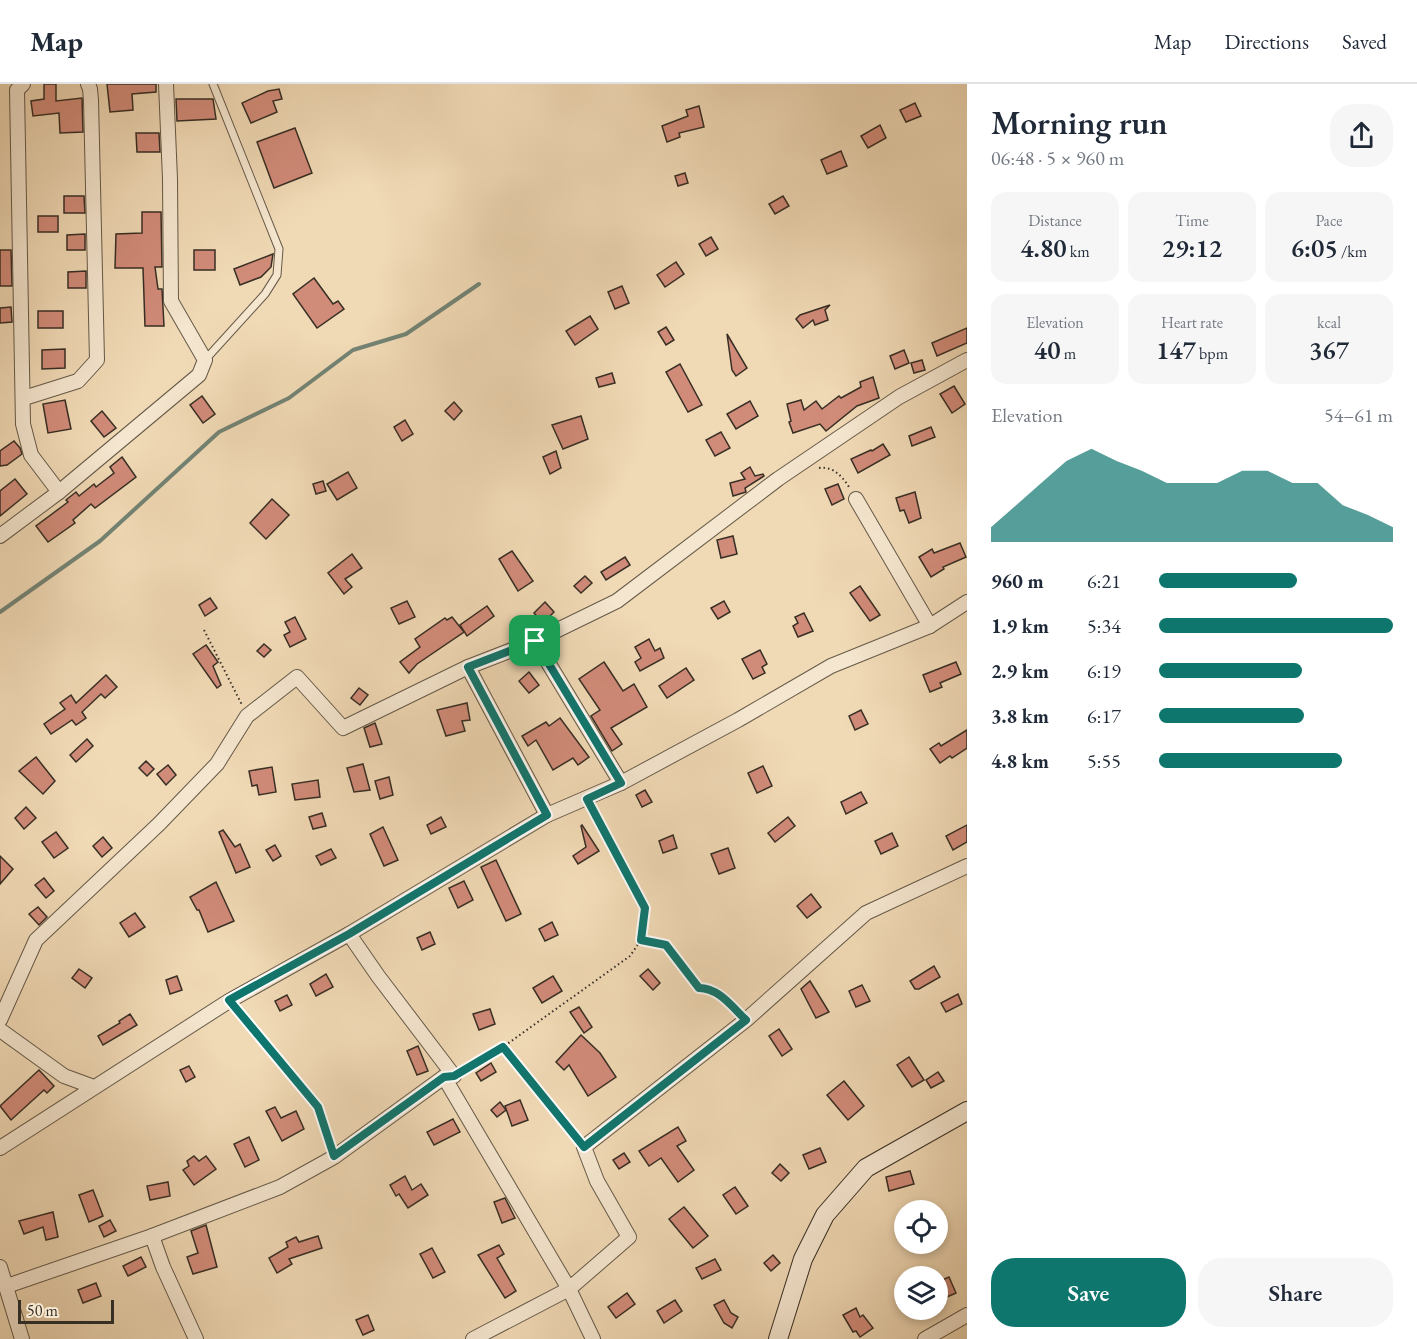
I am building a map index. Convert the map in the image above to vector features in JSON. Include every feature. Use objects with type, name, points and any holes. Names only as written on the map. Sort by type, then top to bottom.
[{"type":"street","points":[[23,84],[17,90],[23,424],[31,455],[59,492]]},
{"type":"street","points":[[24,398],[78,381],[97,360],[91,100],[88,84]]},
{"type":"street","points":[[0,536],[59,492],[199,375],[205,360],[171,301],[170,179],[166,84]]},
{"type":"street","points":[[0,1020],[36,940],[159,824],[217,764],[247,716],[297,677],[343,728],[468,667],[535,641],[618,601],[778,479],[899,397],[967,360]]},
{"type":"street","points":[[856,499],[930,626]]},
{"type":"street","points":[[0,1148],[229,1000],[349,934],[547,815],[621,783],[738,720],[831,666],[930,626],[967,602]]},
{"type":"street","points":[[535,641],[621,783]]},
{"type":"street","points":[[468,667],[547,815]]},
{"type":"street","points":[[473,1339],[569,1289],[629,1237],[597,1181],[584,1147],[746,1020],[866,914],[967,866]]},
{"type":"street","points":[[349,934],[449,1077],[569,1289],[593,1339]]},
{"type":"street","points":[[0,1030],[64,1076],[94,1087]]},
{"type":"street","points":[[7,1286],[152,1236],[280,1187],[334,1156],[449,1077]]},
{"type":"street","points":[[778,1339],[803,1259],[825,1215],[866,1168],[967,1111]]},
{"type":"street","points":[[152,1236],[163,1267],[196,1339]]},
{"type":"street","points":[[0,1267],[22,1339]]},
{"type":"street","points":[[926,1339],[967,1315]]},
{"type":"lane","points":[[205,360],[265,294],[277,275],[279,249],[213,84]]},
{"type":"path","points":[[812,470],[823,467],[841,474],[856,499]]},
{"type":"path","points":[[204,630],[247,716]]},
{"type":"path","points":[[449,1077],[503,1047],[630,956],[641,940],[645,908],[587,799]]},
{"type":"path","points":[[641,940],[666,945],[699,988],[708,988],[720,995],[746,1020]]},
{"type":"path","points":[[229,1000],[318,1107],[334,1156]]},
{"type":"path","points":[[503,1047],[584,1147]]},
{"type":"building","points":[[44,84],[56,84],[56,101],[82,98],[83,132],[60,133],[59,113],[33,116],[31,101],[44,99]]},
{"type":"building","points":[[107,84],[156,84],[156,92],[132,94],[133,110],[110,112]]},
{"type":"building","points":[[279,89],[282,99],[273,101],[277,112],[251,123],[242,103],[268,91]]},
{"type":"building","points":[[176,99],[213,99],[216,119],[177,121]]},
{"type":"building","points":[[915,103],[921,116],[906,122],[900,110]]},
{"type":"building","points":[[699,106],[704,127],[679,133],[680,137],[667,142],[662,126],[688,116],[686,110]]},
{"type":"building","points":[[880,125],[886,138],[868,148],[861,136]]},
{"type":"building","points":[[295,128],[312,173],[274,188],[257,142]]},
{"type":"building","points":[[136,133],[159,133],[160,152],[137,152]]},
{"type":"building","points":[[841,151],[847,166],[827,174],[821,160]]},
{"type":"building","points":[[685,173],[688,183],[678,186],[675,176]]},
{"type":"building","points":[[64,196],[84,196],[85,213],[64,213]]},
{"type":"building","points":[[783,196],[789,206],[775,214],[769,204]]},
{"type":"building","points":[[142,212],[161,212],[162,267],[155,267],[158,289],[162,289],[164,326],[145,326],[143,268],[115,268],[116,234],[142,233]]},
{"type":"building","points":[[38,216],[58,216],[58,232],[38,232]]},
{"type":"building","points":[[85,234],[85,250],[67,250],[67,235]]},
{"type":"building","points":[[711,237],[718,249],[706,256],[699,244]]},
{"type":"building","points":[[0,250],[11,250],[12,286],[0,286]]},
{"type":"building","points":[[194,250],[215,250],[215,270],[194,270]]},
{"type":"building","points":[[273,254],[271,267],[261,277],[240,285],[234,269]]},
{"type":"building","points":[[676,262],[684,274],[665,287],[657,275]]},
{"type":"building","points":[[86,271],[86,288],[68,288],[68,272]]},
{"type":"building","points":[[314,278],[333,304],[338,301],[344,309],[317,328],[293,294]]},
{"type":"building","points":[[622,286],[629,303],[615,309],[608,292]]},
{"type":"building","points":[[830,305],[825,310],[828,320],[815,325],[813,320],[803,328],[796,319],[800,315]]},
{"type":"building","points":[[11,307],[12,322],[0,323],[0,308]]},
{"type":"building","points":[[38,311],[63,311],[63,328],[38,328]]},
{"type":"building","points":[[590,316],[598,329],[575,345],[566,331]]},
{"type":"building","points":[[666,327],[674,340],[666,345],[658,332]]},
{"type":"building","points":[[967,328],[967,343],[937,356],[932,343]]},
{"type":"building","points":[[727,334],[747,368],[736,376],[732,370]]},
{"type":"building","points":[[65,349],[65,368],[42,369],[42,350]]},
{"type":"building","points":[[904,350],[909,363],[895,369],[890,356]]},
{"type":"building","points":[[922,360],[925,370],[914,373],[911,363]]},
{"type":"building","points":[[680,364],[702,405],[688,412],[666,372]]},
{"type":"building","points":[[612,373],[615,383],[599,387],[596,378]]},
{"type":"building","points":[[873,377],[879,398],[857,406],[826,431],[820,424],[793,433],[787,404],[801,400],[804,410],[816,401],[822,409],[839,396],[841,398],[861,387],[860,382]]},
{"type":"building","points":[[954,386],[965,404],[952,413],[940,394]]},
{"type":"building","points":[[202,396],[215,414],[203,423],[190,405]]},
{"type":"building","points":[[65,400],[71,429],[48,433],[43,404]]},
{"type":"building","points":[[750,401],[758,416],[736,429],[727,414]]},
{"type":"building","points":[[454,402],[462,411],[454,420],[445,411]]},
{"type":"building","points":[[102,411],[116,428],[104,437],[91,421]]},
{"type":"building","points":[[581,416],[588,439],[563,449],[552,425]]},
{"type":"building","points":[[405,420],[413,434],[402,441],[394,427]]},
{"type":"building","points":[[931,427],[935,437],[912,446],[909,436]]},
{"type":"building","points":[[721,432],[730,448],[715,456],[706,440]]},
{"type":"building","points":[[14,441],[22,454],[7,465],[0,466],[0,451]]},
{"type":"building","points":[[883,444],[890,455],[858,473],[851,459]]},
{"type":"building","points":[[556,451],[561,468],[550,474],[543,457]]},
{"type":"building","points":[[122,457],[136,477],[95,508],[91,504],[73,520],[75,523],[48,542],[36,526],[68,502],[66,500],[76,492],[79,496],[94,484],[96,487],[114,473],[110,467]]},
{"type":"building","points":[[750,467],[755,476],[763,474],[764,476],[745,488],[746,492],[733,496],[730,483],[745,479],[741,473]]},
{"type":"building","points":[[348,472],[357,488],[337,500],[327,484]]},
{"type":"building","points":[[15,479],[27,494],[0,516],[0,491]]},
{"type":"building","points":[[323,481],[326,491],[316,494],[313,484]]},
{"type":"building","points":[[838,484],[844,499],[832,505],[825,489]]},
{"type":"building","points":[[915,492],[921,518],[909,523],[904,510],[900,511],[896,498]]},
{"type":"building","points":[[272,499],[289,515],[266,539],[250,523]]},
{"type":"building","points":[[733,536],[737,554],[721,558],[717,540]]},
{"type":"building","points":[[960,543],[966,557],[943,567],[944,569],[931,577],[919,557],[932,549],[934,553]]},
{"type":"building","points":[[512,551],[533,581],[518,591],[499,559]]},
{"type":"building","points":[[352,554],[362,568],[345,579],[352,587],[344,594],[328,573]]},
{"type":"building","points":[[625,557],[630,565],[606,580],[601,572]]},
{"type":"building","points":[[585,576],[592,583],[581,593],[574,586]]},
{"type":"building","points":[[860,586],[880,615],[870,621],[850,593]]},
{"type":"building","points":[[210,598],[217,608],[205,616],[199,605]]},
{"type":"building","points":[[407,601],[415,617],[399,624],[391,608]]},
{"type":"building","points":[[724,601],[730,612],[718,619],[711,608]]},
{"type":"building","points":[[545,602],[554,612],[543,623],[534,613]]},
{"type":"building","points":[[487,606],[494,616],[467,636],[460,625]]},
{"type":"building","points":[[804,613],[813,631],[798,637],[793,626],[798,623],[795,617]]},
{"type":"building","points":[[295,617],[306,639],[290,647],[284,635],[290,632],[285,622]]},
{"type":"building","points":[[452,617],[464,632],[417,664],[409,673],[400,662],[420,647],[415,639],[445,618],[447,620]]},
{"type":"building","points":[[649,639],[655,651],[660,648],[664,658],[640,671],[635,662],[641,658],[635,647]]},
{"type":"building","points":[[264,644],[271,650],[264,657],[257,651]]},
{"type":"building","points":[[206,645],[218,662],[213,666],[221,685],[217,688],[193,654]]},
{"type":"building","points":[[760,650],[767,664],[762,667],[765,673],[753,679],[742,659]]},
{"type":"building","points":[[604,662],[623,691],[634,684],[647,707],[611,728],[622,744],[612,751],[591,716],[600,710],[579,679]]},
{"type":"building","points":[[956,662],[961,674],[940,683],[942,687],[930,692],[923,675]]},
{"type":"building","points":[[686,668],[694,680],[667,698],[659,686]]},
{"type":"building","points":[[529,672],[539,685],[529,693],[519,681]]},
{"type":"building","points":[[106,675],[117,687],[105,698],[101,694],[82,712],[86,718],[76,725],[72,720],[51,734],[44,724],[65,709],[60,703],[71,695],[76,703]]},
{"type":"building","points":[[359,688],[368,695],[360,705],[351,698]]},
{"type":"building","points":[[467,703],[470,720],[462,721],[465,731],[446,736],[437,710]]},
{"type":"building","points":[[861,710],[868,724],[855,730],[849,716]]},
{"type":"building","points":[[560,718],[589,757],[578,765],[573,758],[553,770],[536,740],[528,746],[522,736],[546,722],[549,726]]},
{"type":"building","points":[[375,723],[382,744],[370,747],[364,728]]},
{"type":"building","points":[[967,730],[967,748],[940,763],[930,749],[939,743],[941,746]]},
{"type":"building","points":[[87,739],[93,746],[76,762],[70,755]]},
{"type":"building","points":[[36,757],[55,781],[43,794],[19,771]]},
{"type":"building","points":[[146,761],[154,769],[147,776],[139,768]]},
{"type":"building","points":[[363,764],[370,790],[354,792],[347,768]]},
{"type":"building","points":[[168,765],[176,775],[166,785],[157,774]]},
{"type":"building","points":[[763,766],[772,786],[757,793],[748,773]]},
{"type":"building","points":[[272,767],[276,792],[259,795],[257,785],[252,786],[249,771]]},
{"type":"building","points":[[389,777],[393,795],[380,799],[375,781]]},
{"type":"building","points":[[318,780],[320,797],[295,800],[292,784]]},
{"type":"building","points":[[645,790],[652,802],[642,807],[636,795]]},
{"type":"building","points":[[861,792],[867,803],[846,814],[841,802]]},
{"type":"building","points":[[26,807],[36,818],[24,829],[15,818]]},
{"type":"building","points":[[322,813],[326,826],[313,829],[309,817]]},
{"type":"building","points":[[441,817],[446,827],[431,834],[427,825]]},
{"type":"building","points":[[788,817],[795,826],[775,842],[768,833]]},
{"type":"building","points":[[582,825],[599,851],[578,864],[573,856],[586,847]]},
{"type":"building","points":[[967,825],[967,842],[953,850],[946,836]]},
{"type":"building","points":[[383,827],[398,860],[384,866],[370,834]]},
{"type":"building","points":[[223,830],[235,847],[240,844],[250,867],[236,873],[219,832]]},
{"type":"building","points":[[56,832],[68,848],[54,858],[42,842]]},
{"type":"building","points":[[892,833],[898,846],[881,854],[875,841]]},
{"type":"building","points":[[673,835],[677,848],[663,853],[659,841]]},
{"type":"building","points":[[103,837],[112,848],[102,857],[93,846]]},
{"type":"building","points":[[275,845],[281,856],[273,861],[266,850]]},
{"type":"building","points":[[728,848],[735,868],[719,874],[711,854]]},
{"type":"building","points":[[331,849],[336,858],[321,865],[316,856]]},
{"type":"building","points":[[0,856],[13,869],[0,884]]},
{"type":"building","points":[[496,860],[521,914],[506,921],[481,867]]},
{"type":"building","points":[[44,878],[54,891],[46,898],[35,885]]},
{"type":"building","points":[[464,881],[473,900],[458,908],[449,888]]},
{"type":"building","points":[[216,882],[234,921],[208,932],[199,910],[190,897]]},
{"type":"building","points":[[811,894],[821,907],[807,918],[797,906]]},
{"type":"building","points":[[38,907],[47,917],[39,925],[29,914]]},
{"type":"building","points":[[135,913],[145,927],[129,937],[120,923]]},
{"type":"building","points":[[552,922],[558,935],[545,941],[539,929]]},
{"type":"building","points":[[430,932],[435,944],[422,950],[417,938]]},
{"type":"building","points":[[934,966],[940,977],[915,989],[910,981]]},
{"type":"building","points":[[79,969],[92,978],[85,988],[72,978]]},
{"type":"building","points":[[648,969],[660,983],[653,990],[640,976]]},
{"type":"building","points":[[326,974],[333,987],[316,996],[310,984]]},
{"type":"building","points":[[177,976],[182,990],[170,994],[166,980]]},
{"type":"building","points":[[553,976],[562,991],[542,1003],[533,988]]},
{"type":"building","points":[[810,981],[829,1012],[816,1018],[801,989]]},
{"type":"building","points":[[862,985],[870,1001],[856,1007],[849,991]]},
{"type":"building","points":[[958,994],[962,1004],[946,1012],[941,1003]]},
{"type":"building","points":[[287,995],[292,1005],[280,1011],[275,1001]]},
{"type":"building","points":[[579,1007],[592,1027],[584,1033],[570,1012]]},
{"type":"building","points":[[490,1009],[495,1024],[479,1030],[473,1014]]},
{"type":"building","points":[[130,1014],[137,1025],[103,1045],[98,1036]]},
{"type":"building","points":[[779,1029],[792,1049],[782,1056],[769,1036]]},
{"type":"building","points":[[581,1035],[600,1053],[616,1077],[588,1096],[569,1065],[564,1070],[556,1062]]},
{"type":"building","points":[[418,1046],[428,1071],[417,1075],[407,1051]]},
{"type":"building","points":[[909,1057],[924,1080],[912,1087],[897,1065]]},
{"type":"building","points":[[491,1063],[496,1072],[481,1081],[476,1073]]},
{"type":"building","points":[[189,1066],[195,1077],[186,1082],[180,1070]]},
{"type":"building","points":[[39,1070],[54,1086],[47,1093],[44,1090],[11,1120],[0,1106]]},
{"type":"building","points":[[938,1072],[944,1081],[931,1088],[926,1080]]},
{"type":"building","points":[[844,1081],[864,1106],[848,1120],[827,1095]]},
{"type":"building","points":[[520,1100],[528,1120],[512,1126],[505,1106]]},
{"type":"building","points":[[500,1102],[506,1110],[497,1117],[491,1110]]},
{"type":"building","points":[[275,1107],[281,1118],[296,1111],[304,1129],[282,1141],[266,1111]]},
{"type":"building","points":[[453,1119],[460,1132],[434,1145],[427,1132]]},
{"type":"building","points":[[678,1127],[686,1141],[677,1146],[694,1170],[678,1182],[661,1158],[649,1166],[639,1151]]},
{"type":"building","points":[[249,1137],[259,1160],[245,1167],[234,1144]]},
{"type":"building","points":[[820,1148],[826,1162],[809,1169],[803,1155]]},
{"type":"building","points":[[624,1153],[630,1162],[619,1169],[613,1160]]},
{"type":"building","points":[[194,1156],[199,1161],[206,1156],[216,1169],[194,1185],[183,1170],[189,1166],[187,1161]]},
{"type":"building","points":[[780,1164],[789,1173],[781,1181],[772,1173]]},
{"type":"building","points":[[910,1171],[914,1184],[889,1191],[886,1177]]},
{"type":"building","points":[[405,1176],[412,1190],[421,1184],[428,1195],[408,1208],[399,1194],[396,1196],[390,1185]]},
{"type":"building","points":[[168,1182],[170,1196],[150,1200],[147,1186]]},
{"type":"building","points":[[735,1187],[748,1206],[736,1214],[723,1195]]},
{"type":"building","points":[[93,1190],[103,1216],[89,1222],[79,1195]]},
{"type":"building","points":[[505,1198],[515,1218],[502,1223],[494,1202]]},
{"type":"building","points":[[684,1207],[708,1236],[693,1248],[669,1219]]},
{"type":"building","points":[[53,1212],[58,1237],[46,1240],[43,1227],[24,1234],[19,1221]]},
{"type":"building","points":[[110,1220],[116,1231],[104,1237],[99,1226]]},
{"type":"building","points":[[206,1225],[217,1267],[193,1274],[187,1257],[198,1253],[191,1231]]},
{"type":"building","points":[[318,1236],[322,1248],[289,1259],[292,1264],[277,1273],[269,1258],[288,1247],[286,1242],[296,1237],[299,1242]]},
{"type":"building","points":[[499,1245],[504,1254],[497,1258],[516,1291],[505,1298],[478,1255]]},
{"type":"building","points":[[432,1248],[445,1272],[433,1278],[420,1254]]},
{"type":"building","points":[[773,1255],[780,1263],[771,1271],[764,1263]]},
{"type":"building","points":[[141,1257],[146,1267],[128,1276],[123,1266]]},
{"type":"building","points":[[715,1259],[721,1270],[702,1279],[696,1268]]},
{"type":"building","points":[[948,1277],[956,1293],[948,1297]]},
{"type":"building","points":[[96,1283],[101,1296],[83,1303],[78,1290]]},
{"type":"building","points":[[627,1293],[635,1304],[616,1318],[608,1307]]},
{"type":"building","points":[[675,1300],[682,1311],[664,1323],[657,1311]]},
{"type":"building","points":[[724,1300],[731,1313],[738,1317],[732,1328],[724,1323],[714,1305]]},
{"type":"building","points":[[856,1308],[860,1317],[863,1315],[873,1328],[860,1337],[856,1331],[853,1332],[843,1315]]},
{"type":"building","points":[[368,1315],[374,1330],[363,1335],[356,1320]]},
{"type":"waterway","points":[[0,612],[100,541],[219,432],[289,398],[353,350],[406,334],[479,284]]},
{"type":"route","points":[[535,641],[621,783],[587,799],[645,908],[641,940],[666,945],[699,988],[708,988],[720,995],[746,1020],[584,1147],[558,1118],[503,1047],[454,1076],[444,1077],[334,1156],[318,1107],[229,1000],[349,934],[547,815],[468,667],[535,641]]}]
